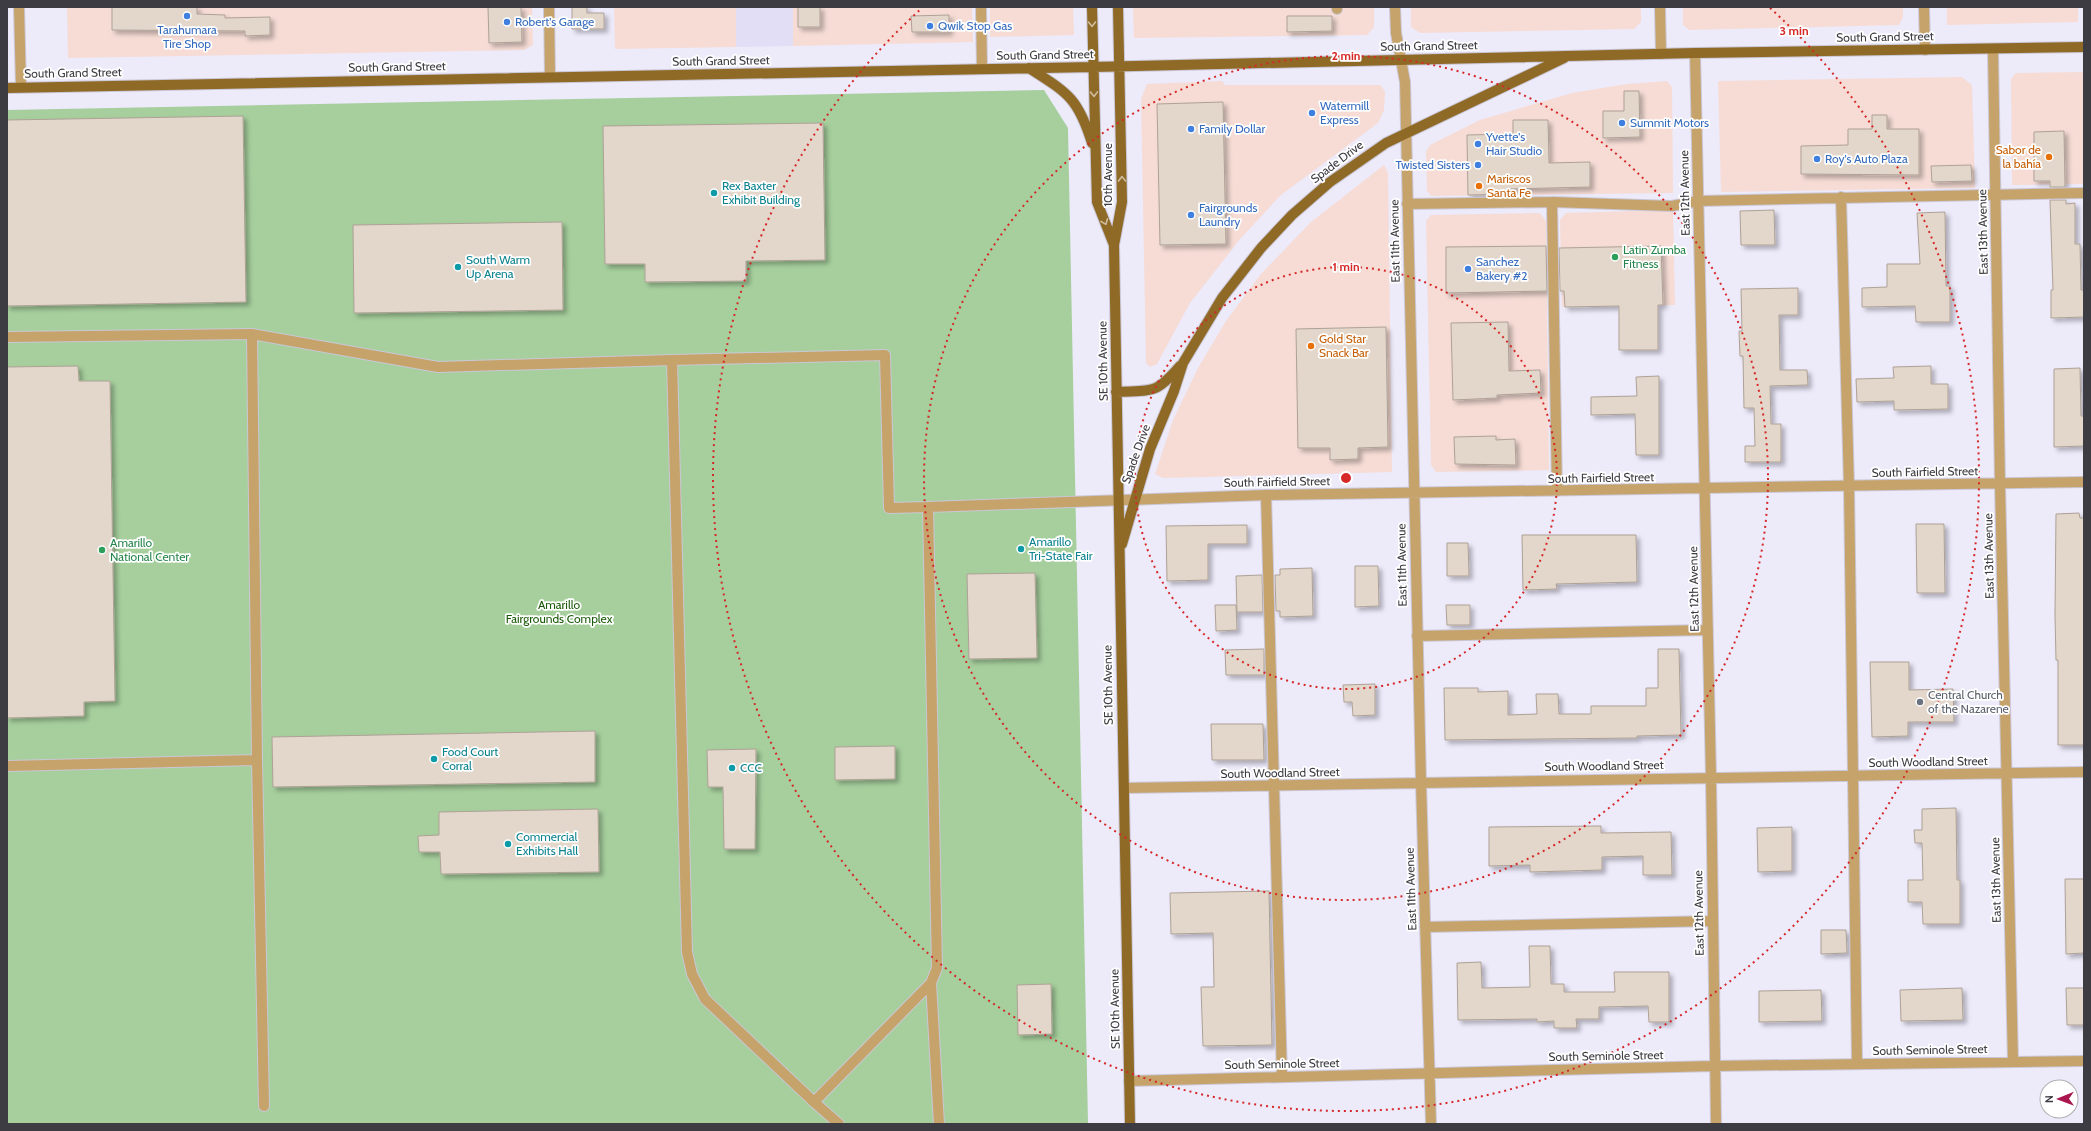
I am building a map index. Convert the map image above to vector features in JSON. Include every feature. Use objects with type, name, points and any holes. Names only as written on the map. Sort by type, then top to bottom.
[{"type":"main road","name":"10th Avenue","points":[[1092,7],[1097,202],[1114,245]]},
{"type":"main road","name":"10th Avenue","points":[[1114,245],[1122,202],[1118,7]]},
{"type":"main road","name":"South Grand Street","points":[[7,88],[1093,67],[1695,53],[2084,47]]},
{"type":"main road","name":"Spade Drive","points":[[1119,556],[1134,499],[1183,363],[1222,298],[1261,248],[1292,215],[1330,182],[1367,155],[1406,132],[1568,56]]},
{"type":"main road","points":[[1029,68],[1072,99],[1086,125],[1096,158]]},
{"type":"main road","name":"SE 10th Avenue","points":[[1114,245],[1130,1124]]},
{"type":"main road","name":"Spade Drive","points":[[1116,392],[1156,389],[1162,386],[1183,363]]},
{"type":"street","points":[[19,7],[21,87]]},
{"type":"street","points":[[549,7],[550,77]]},
{"type":"street","points":[[981,7],[982,69]]},
{"type":"street","name":"East 11th Avenue","points":[[1395,7],[1396,33],[1405,82],[1417,636],[1431,1124]]},
{"type":"street","points":[[1660,7],[1661,54]]},
{"type":"street","points":[[1924,7],[1925,50]]},
{"type":"street","name":"East 13th Avenue","points":[[1993,49],[2000,484],[2013,1062]]},
{"type":"street","name":"East 12th Avenue","points":[[1695,53],[1711,777],[1716,1124]]},
{"type":"street","points":[[1407,204],[1552,202],[1672,206],[1698,201],[2084,193]]},
{"type":"street","points":[[1841,197],[1849,486],[1857,1064]]},
{"type":"street","points":[[1552,202],[1557,491]]},
{"type":"street","points":[[7,337],[252,334],[438,367],[672,360],[687,952],[692,974],[705,999],[839,1124]]},
{"type":"street","points":[[252,334],[257,760],[264,1106]]},
{"type":"street","name":"South Fairfield Street","points":[[672,360],[884,355],[889,508],[1266,494],[1705,489],[2084,482]]},
{"type":"street","points":[[1266,494],[1282,1077]]},
{"type":"street","points":[[814,1102],[931,983],[937,968],[928,507]]},
{"type":"street","points":[[1417,636],[1708,630]]},
{"type":"street","points":[[7,766],[257,760]]},
{"type":"street","name":"South Woodland Street","points":[[1124,788],[1711,777],[2084,772]]},
{"type":"street","points":[[1425,927],[1712,921]]},
{"type":"street","points":[[931,983],[938,1124]]},
{"type":"street","name":"South Seminole Street","points":[[1129,1080],[1714,1066],[2084,1061]]},
{"type":"shaded area","points":[[67,7],[532,7],[533,45],[524,50],[68,58]]},
{"type":"shaded area","points":[[614,7],[736,7],[736,47],[615,49]]},
{"type":"shaded area","points":[[736,7],[793,7],[793,46],[736,47]]},
{"type":"shaded area","points":[[793,7],[972,7],[973,42],[793,46]]},
{"type":"shaded area","points":[[990,7],[1073,7],[1074,35],[990,37]]},
{"type":"shaded area","points":[[1133,7],[1374,7],[1374,27],[1367,35],[1134,38]]},
{"type":"shaded area","points":[[1411,7],[1641,7],[1641,22],[1634,29],[1420,33],[1411,27]]},
{"type":"shaded area","points":[[1683,7],[1903,7],[1903,17],[1899,25],[1689,30],[1683,25]]},
{"type":"shaded area","points":[[1947,7],[2078,7],[2078,22],[1947,25]]},
{"type":"shaded area","points":[[2084,72],[2084,184],[2012,185],[2011,79],[2016,73]]},
{"type":"shaded area","points":[[1962,77],[1972,85],[1975,188],[1721,192],[1718,81]]},
{"type":"shaded area","points":[[1222,81],[1225,85],[1380,85],[1385,91],[1384,110],[1378,123],[1281,195],[1241,238],[1190,303],[1157,364],[1150,367],[1146,363],[1141,99],[1147,84]]},
{"type":"shaded area","points":[[1667,81],[1672,87],[1673,193],[1431,196],[1427,191],[1426,152],[1430,145],[1480,120],[1572,93],[1627,84]]},
{"type":"shaded area","points":[[1384,165],[1388,173],[1392,472],[1163,478],[1155,474],[1173,420],[1198,368],[1226,321],[1260,275],[1311,222]]},
{"type":"shaded area","points":[[1673,210],[1675,305],[1562,307],[1560,220],[1566,213]]},
{"type":"shaded area","points":[[1540,213],[1546,221],[1549,470],[1436,472],[1431,465],[1426,221],[1431,215]]},
{"type":"green space","name":"Amarillo Fairgrounds Complex","points":[[1044,90],[1068,128],[1088,1124],[7,1124],[7,110]]},
{"type":"building","points":[[112,7],[197,7],[197,14],[225,15],[225,18],[270,17],[270,35],[245,36],[245,31],[112,30]]},
{"type":"building","points":[[488,7],[521,7],[522,42],[489,43]]},
{"type":"building","points":[[572,7],[587,7],[587,13],[604,13],[604,29],[572,29]]},
{"type":"building","points":[[798,7],[820,7],[820,27],[798,27]]},
{"type":"building","points":[[949,15],[949,32],[912,32],[911,16]]},
{"type":"building","points":[[1287,16],[1332,16],[1332,31],[1287,32]]},
{"type":"building","points":[[1624,91],[1639,91],[1640,137],[1603,138],[1603,111],[1624,111]]},
{"type":"building","points":[[1223,102],[1226,244],[1160,245],[1157,104]]},
{"type":"building","points":[[1872,115],[1887,115],[1887,129],[1919,129],[1919,175],[1801,174],[1801,146],[1848,145],[1848,129],[1872,129]]},
{"type":"building","points":[[243,116],[246,302],[7,306],[7,120]]},
{"type":"building","points":[[1513,120],[1548,120],[1549,163],[1590,162],[1590,187],[1510,189],[1510,194],[1468,195],[1467,135],[1513,134]]},
{"type":"building","name":"Rex Baxter Exhibit Building","points":[[823,123],[825,260],[746,261],[746,281],[645,282],[645,264],[605,264],[603,126]]},
{"type":"building","points":[[2064,131],[2065,187],[2050,187],[2050,181],[2034,181],[2034,132]]},
{"type":"building","points":[[1971,165],[1972,181],[1932,182],[1931,166]]},
{"type":"building","points":[[2050,200],[2066,200],[2066,204],[2075,203],[2075,244],[2080,244],[2081,290],[2084,290],[2084,317],[2051,318],[2051,290],[2053,290]]},
{"type":"building","points":[[1774,210],[1775,245],[1741,245],[1740,211]]},
{"type":"building","points":[[1945,212],[1946,286],[1950,286],[1950,322],[1916,322],[1915,306],[1862,307],[1862,288],[1887,287],[1887,264],[1920,264],[1917,213]]},
{"type":"building","name":"South Warm Up Arena","points":[[562,222],[563,310],[354,313],[353,225]]},
{"type":"building","points":[[1546,246],[1547,291],[1446,293],[1446,247]]},
{"type":"building","points":[[1661,246],[1663,305],[1658,305],[1658,350],[1619,350],[1619,306],[1565,307],[1564,291],[1560,291],[1559,248]]},
{"type":"building","points":[[1798,288],[1798,315],[1779,315],[1780,370],[1807,370],[1808,385],[1770,386],[1771,424],[1781,424],[1781,462],[1745,462],[1745,446],[1755,446],[1754,408],[1744,408],[1743,356],[1740,356],[1739,331],[1742,331],[1741,289]]},
{"type":"building","points":[[1508,322],[1509,371],[1540,370],[1541,393],[1497,395],[1497,398],[1453,400],[1451,323]]},
{"type":"building","points":[[1386,327],[1388,447],[1358,448],[1358,459],[1330,460],[1330,448],[1298,448],[1296,329]]},
{"type":"building","points":[[78,366],[79,381],[110,381],[115,701],[84,702],[84,716],[7,718],[7,367]]},
{"type":"building","points":[[1931,366],[1931,384],[1948,384],[1948,409],[1894,410],[1894,401],[1857,402],[1856,379],[1894,378],[1893,367]]},
{"type":"building","points":[[2080,368],[2081,416],[2084,416],[2084,446],[2054,447],[2054,369]]},
{"type":"building","points":[[1659,376],[1659,455],[1636,455],[1635,414],[1591,415],[1591,397],[1637,396],[1636,377]]},
{"type":"building","points":[[1496,436],[1496,440],[1515,439],[1516,465],[1455,464],[1454,437]]},
{"type":"building","points":[[2079,513],[2080,518],[2084,518],[2084,745],[2058,745],[2058,660],[2056,660],[2055,615],[2056,514]]},
{"type":"building","points":[[1916,524],[1944,524],[1945,593],[1917,593]]},
{"type":"building","points":[[1247,525],[1247,544],[1208,544],[1208,580],[1167,581],[1166,526]]},
{"type":"building","points":[[1522,535],[1636,535],[1637,582],[1556,584],[1557,589],[1523,590]]},
{"type":"building","points":[[1447,543],[1468,543],[1469,576],[1447,576]]},
{"type":"building","points":[[1355,566],[1378,566],[1379,606],[1355,607]]},
{"type":"building","points":[[1312,568],[1313,616],[1280,617],[1280,611],[1276,611],[1275,575],[1280,575],[1280,569]]},
{"type":"building","points":[[1035,573],[1037,658],[969,659],[967,574]]},
{"type":"building","points":[[1262,575],[1263,612],[1237,612],[1236,576]]},
{"type":"building","points":[[1215,605],[1236,605],[1237,630],[1216,631]]},
{"type":"building","points":[[1446,605],[1470,605],[1470,625],[1447,625]]},
{"type":"building","points":[[1264,649],[1264,675],[1226,675],[1225,650]]},
{"type":"building","points":[[1658,649],[1679,649],[1681,735],[1637,736],[1637,738],[1445,740],[1444,688],[1478,688],[1478,692],[1508,691],[1508,715],[1537,714],[1536,694],[1558,694],[1559,714],[1591,714],[1591,706],[1646,706],[1646,688],[1658,688]]},
{"type":"building","points":[[1870,662],[1909,662],[1909,690],[1953,689],[1954,722],[1908,722],[1908,736],[1872,737]]},
{"type":"building","points":[[1375,684],[1375,715],[1353,716],[1352,702],[1344,702],[1343,685]]},
{"type":"building","points":[[1211,724],[1263,724],[1264,760],[1212,760]]},
{"type":"building","name":"Food Court Corral","points":[[595,731],[595,782],[273,787],[272,737]]},
{"type":"building","points":[[895,746],[895,779],[835,780],[835,747]]},
{"type":"building","points":[[756,749],[755,849],[724,849],[723,787],[708,787],[707,750]]},
{"type":"building","points":[[1956,808],[1957,880],[1960,880],[1960,924],[1923,924],[1922,902],[1908,902],[1908,880],[1923,880],[1922,843],[1915,843],[1914,830],[1922,830],[1922,809]]},
{"type":"building","name":"Commercial Exhibits Hall","points":[[598,809],[599,872],[441,874],[440,852],[419,852],[418,836],[439,835],[439,812]]},
{"type":"building","points":[[1601,826],[1601,833],[1671,832],[1672,875],[1643,875],[1643,856],[1602,857],[1602,870],[1530,872],[1530,865],[1489,866],[1489,827]]},
{"type":"building","points":[[1792,827],[1792,871],[1758,872],[1757,828]]},
{"type":"building","points":[[2065,879],[2084,879],[2084,953],[2066,954]]},
{"type":"building","points":[[1269,891],[1272,1045],[1203,1046],[1201,987],[1214,987],[1213,933],[1171,934],[1170,893]]},
{"type":"building","points":[[1821,930],[1846,930],[1847,953],[1821,954]]},
{"type":"building","points":[[1529,946],[1550,946],[1551,984],[1564,984],[1564,992],[1615,992],[1614,972],[1669,972],[1669,1022],[1649,1022],[1648,1006],[1599,1007],[1599,1019],[1576,1019],[1577,1028],[1554,1028],[1554,1021],[1537,1022],[1537,1019],[1458,1020],[1457,963],[1481,962],[1482,988],[1530,987]]},
{"type":"building","points":[[1051,984],[1052,1034],[1018,1035],[1017,985]]},
{"type":"building","points":[[1962,988],[1963,1020],[1901,1021],[1900,990]]},
{"type":"building","points":[[2066,988],[2084,988],[2084,1025],[2067,1025]]},
{"type":"building","points":[[1821,990],[1822,1021],[1759,1022],[1759,991]]},
{"type":"place","name":"Tarahumara Tire Shop","points":[[187,16]]},
{"type":"place","name":"Robert's Garage","points":[[507,22]]},
{"type":"place","name":"Qwik Stop Gas","points":[[930,26]]},
{"type":"place","name":"Watermill Express","points":[[1312,113]]},
{"type":"place","name":"Summit Motors","points":[[1622,123]]},
{"type":"place","name":"Family Dollar","points":[[1191,129]]},
{"type":"place","name":"Yvette's Hair Studio","points":[[1478,144]]},
{"type":"place","name":"Sabor de la bahía","points":[[2049,157]]},
{"type":"place","name":"Roy's Auto Plaza","points":[[1817,159]]},
{"type":"place","name":"Twisted Sisters","points":[[1478,165]]},
{"type":"place","name":"Mariscos Santa Fe","points":[[1479,186]]},
{"type":"place","name":"Rex Baxter Exhibit Building","points":[[714,193]]},
{"type":"place","name":"Fairgrounds Laundry","points":[[1191,215]]},
{"type":"place","name":"Latin Zumba Fitness","points":[[1615,257]]},
{"type":"place","name":"South Warm Up Arena","points":[[458,267]]},
{"type":"place","name":"Sanchez Bakery #2","points":[[1468,269]]},
{"type":"place","name":"Gold Star Snack Bar","points":[[1311,346]]},
{"type":"place","name":"Amarillo Tri-State Fair","points":[[1021,549]]},
{"type":"place","name":"Amarillo National Center","points":[[102,550]]},
{"type":"place","name":"Central Church of the Nazarene","points":[[1920,702]]},
{"type":"place","name":"Food Court Corral","points":[[434,759]]},
{"type":"place","name":"CCC","points":[[732,768]]},
{"type":"place","name":"Commercial Exhibits Hall","points":[[508,844]]}]
